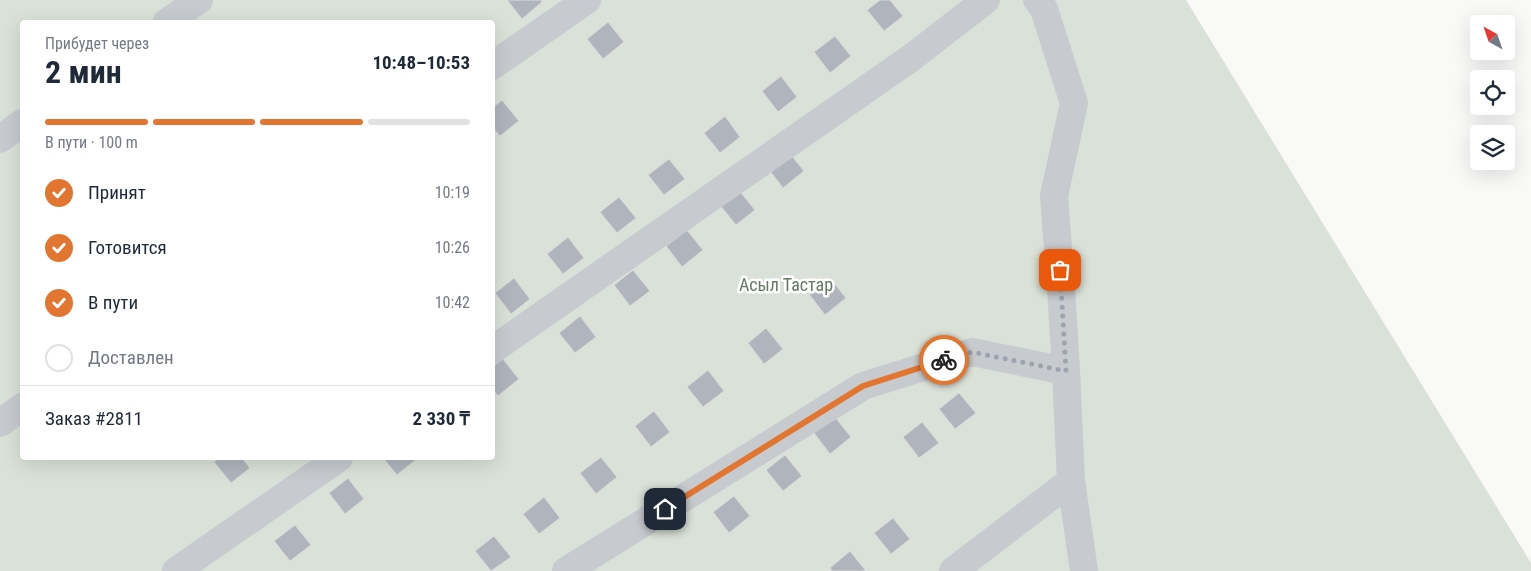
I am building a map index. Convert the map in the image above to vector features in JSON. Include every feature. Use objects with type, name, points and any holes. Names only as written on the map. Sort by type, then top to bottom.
[{"type":"street","points":[[169,20],[199,0]]},
{"type":"street","points":[[495,64],[587,0]]},
{"type":"street","points":[[495,348],[910,58],[986,0]]},
{"type":"street","points":[[1037,0],[1044,9],[1074,103],[1054,196],[1062,288],[1071,481],[1084,571]]},
{"type":"street","points":[[0,139],[20,124]]},
{"type":"street","points":[[566,571],[863,386],[972,352],[1066,371]]},
{"type":"street","points":[[0,423],[20,408]]},
{"type":"street","points":[[176,571],[336,460]]},
{"type":"street","points":[[953,571],[1071,481]]},
{"type":"green space","name":"Асыл Тастар","points":[[0,0],[1186,0],[1531,563],[1531,571],[0,571]]},
{"type":"building","points":[[507,0],[541,0],[542,2],[522,19]]},
{"type":"building","points":[[880,0],[890,0],[903,16],[884,31],[867,10]]},
{"type":"building","points":[[608,22],[624,42],[603,59],[587,39]]},
{"type":"building","points":[[835,36],[851,56],[830,73],[814,52]]},
{"type":"building","points":[[781,76],[797,97],[778,112],[762,91]]},
{"type":"building","points":[[502,100],[519,121],[500,136],[495,130],[495,106]]},
{"type":"building","points":[[725,116],[740,137],[720,153],[704,133]]},
{"type":"building","points":[[788,151],[804,171],[783,188],[767,167]]},
{"type":"building","points":[[669,159],[685,179],[664,195],[648,175]]},
{"type":"building","points":[[738,189],[755,210],[736,225],[719,204]]},
{"type":"building","points":[[619,197],[636,218],[617,233],[600,212]]},
{"type":"building","points":[[687,230],[703,250],[682,267],[666,246]]},
{"type":"building","points":[[568,237],[584,258],[563,274],[547,254]]},
{"type":"building","points":[[633,270],[650,291],[630,306],[614,285]]},
{"type":"building","points":[[514,278],[530,299],[511,314],[495,293]]},
{"type":"building","points":[[830,278],[846,298],[825,315],[809,294]]},
{"type":"building","points":[[580,316],[596,337],[575,353],[559,333]]},
{"type":"building","points":[[766,328],[783,349],[764,364],[748,343]]},
{"type":"building","points":[[503,359],[519,379],[498,396],[495,392],[495,365]]},
{"type":"building","points":[[708,370],[724,391],[703,407],[687,387]]},
{"type":"building","points":[[959,393],[976,413],[955,429],[939,409]]},
{"type":"building","points":[[654,411],[670,432],[651,447],[635,426]]},
{"type":"building","points":[[835,417],[851,437],[830,454],[814,433]]},
{"type":"building","points":[[922,422],[939,443],[919,458],[903,437]]},
{"type":"building","points":[[785,455],[802,476],[783,491],[766,470]]},
{"type":"building","points":[[601,457],[617,477],[596,494],[580,473]]},
{"type":"building","points":[[216,460],[244,460],[250,468],[231,483],[214,462]]},
{"type":"building","points":[[385,460],[416,460],[397,475]]},
{"type":"building","points":[[348,478],[364,499],[345,514],[329,493]]},
{"type":"building","points":[[734,496],[750,516],[729,533],[713,512]]},
{"type":"building","points":[[544,497],[560,518],[539,534],[523,514]]},
{"type":"building","points":[[893,518],[910,539],[891,554],[874,533]]},
{"type":"building","points":[[295,525],[311,545],[290,561],[274,541]]},
{"type":"building","points":[[494,536],[511,557],[491,571],[475,551]]},
{"type":"building","points":[[850,551],[866,571],[832,571],[830,568]]},
{"type":"way so far","points":[[944,360],[972,352],[1066,371],[1060,270]]},
{"type":"route","points":[[665,509],[863,386],[944,360]]}]
